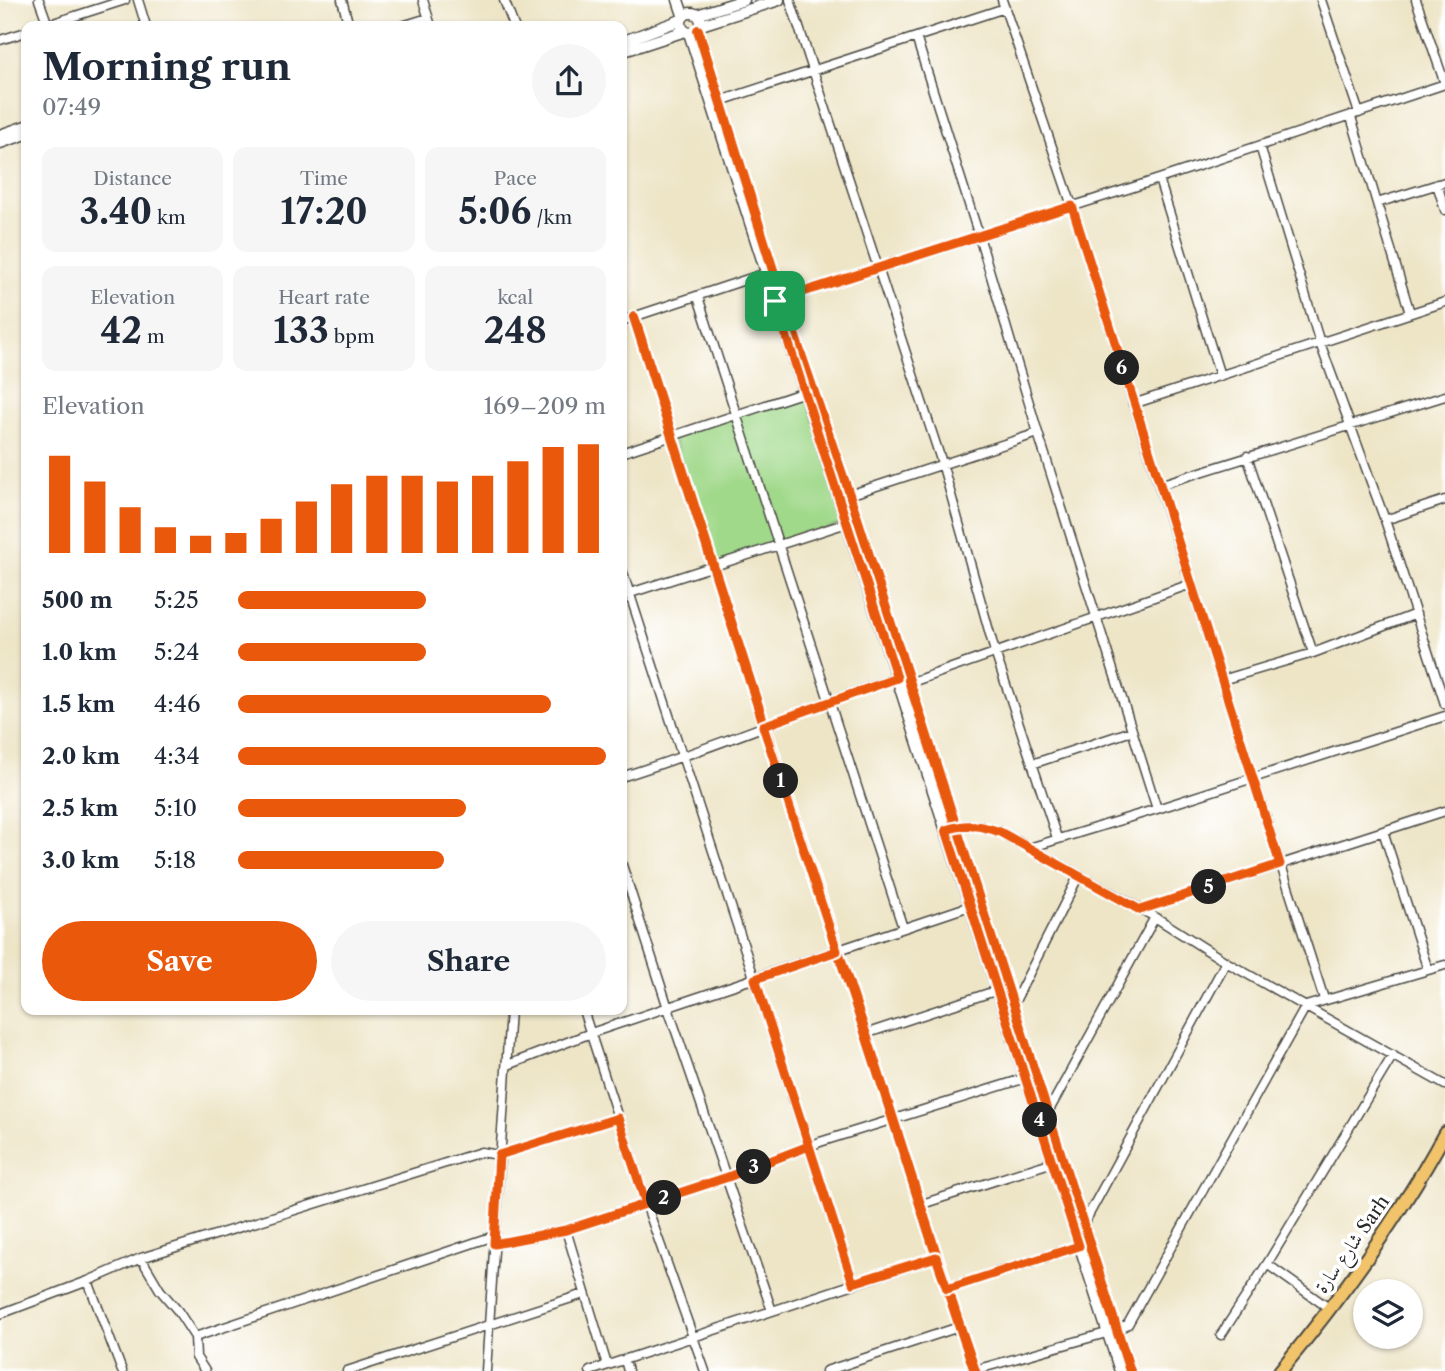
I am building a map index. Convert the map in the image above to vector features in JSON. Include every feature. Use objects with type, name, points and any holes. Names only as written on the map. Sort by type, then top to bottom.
[{"type":"highway","name":"شارع سارة Sarh","points":[[1280,1371],[1361,1268],[1405,1203],[1445,1133]]},
{"type":"highway","name":"شارع سارة Sarh","points":[[1286,1371],[1375,1259],[1445,1149]]},
{"type":"street","points":[[39,0],[45,21]]},
{"type":"street","points":[[61,21],[125,0]]},
{"type":"street","points":[[138,0],[144,21]]},
{"type":"street","points":[[342,0],[348,21]]},
{"type":"street","points":[[423,0],[430,21]]},
{"type":"street","points":[[504,0],[512,21]]},
{"type":"street","points":[[678,0],[691,23],[720,101],[805,393],[897,678],[1013,1006],[1082,1227],[1112,1331],[1120,1371]]},
{"type":"street","points":[[688,0],[691,23],[766,273],[849,495],[909,683],[970,906],[1079,1246],[1130,1371]]},
{"type":"street","points":[[627,50],[744,0]]},
{"type":"street","points":[[627,39],[779,0]]},
{"type":"street","points":[[790,0],[942,463],[995,652],[1057,838]]},
{"type":"street","points":[[1321,0],[1409,313]]},
{"type":"street","points":[[778,300],[1159,179],[1445,84],[1416,0]]},
{"type":"street","points":[[720,101],[916,37],[1004,4],[1072,206],[1324,999]]},
{"type":"street","points":[[0,40],[21,34]]},
{"type":"street","points":[[916,37],[1157,809]]},
{"type":"street","points":[[0,135],[21,128]]},
{"type":"street","points":[[0,143],[21,136]]},
{"type":"street","points":[[1260,146],[1320,343],[1385,520],[1445,704]]},
{"type":"street","points":[[1159,179],[1220,376]]},
{"type":"street","points":[[1377,204],[1441,183],[1445,210]]},
{"type":"street","points":[[627,319],[766,273]]},
{"type":"street","points":[[698,297],[903,928]]},
{"type":"street","points":[[1133,404],[1445,302]]},
{"type":"street","points":[[634,317],[715,566],[763,726],[975,1370],[1124,1327],[1132,1319],[1306,1006],[1445,965]]},
{"type":"street","points":[[627,451],[805,393]]},
{"type":"street","points":[[1159,485],[1445,396]]},
{"type":"street","points":[[849,495],[1038,433]]},
{"type":"street","points":[[1247,456],[1313,653]]},
{"type":"street","points":[[1385,520],[1445,500]]},
{"type":"street","points":[[627,594],[847,523]]},
{"type":"street","points":[[909,683],[1191,584]]},
{"type":"street","points":[[627,601],[682,758],[853,1283]]},
{"type":"street","points":[[1222,680],[1313,653],[1416,614]]},
{"type":"street","points":[[627,775],[682,758],[830,700],[897,678]]},
{"type":"street","points":[[1028,848],[1445,716]]},
{"type":"street","points":[[1032,764],[1132,731]]},
{"type":"street","points":[[1140,910],[1445,811]]},
{"type":"street","points":[[950,828],[966,824],[981,825],[1000,832],[1155,917],[1226,962],[1445,1085]]},
{"type":"street","points":[[1383,831],[1428,970]]},
{"type":"street","points":[[1013,1006],[1079,875]]},
{"type":"street","points":[[627,883],[772,1311]]},
{"type":"street","points":[[627,898],[631,897]]},
{"type":"street","points":[[508,1065],[591,1033],[970,906]]},
{"type":"street","points":[[1047,1114],[1155,917]]},
{"type":"street","points":[[1082,1227],[1226,962]]},
{"type":"street","points":[[865,1034],[998,990]]},
{"type":"street","points":[[486,1371],[510,1015]]},
{"type":"street","points":[[585,1015],[646,1204],[705,1371]]},
{"type":"street","points":[[1221,1335],[1393,1055]]},
{"type":"street","points":[[195,1337],[494,1240],[566,1230],[728,1177],[809,1146],[1026,1077]]},
{"type":"street","points":[[0,1314],[141,1258],[481,1152],[499,1155],[618,1118]]},
{"type":"street","points":[[919,1205],[1053,1162]]},
{"type":"street","points":[[566,1230],[607,1365]]},
{"type":"street","points":[[947,1289],[1079,1246]]},
{"type":"street","points":[[590,1371],[936,1257]]},
{"type":"street","points":[[141,1258],[160,1290],[195,1337],[196,1357],[205,1371]]},
{"type":"street","points":[[1267,1264],[1329,1309]]},
{"type":"street","points":[[88,1281],[122,1371]]},
{"type":"street","points":[[347,1371],[584,1294]]},
{"type":"street","points":[[826,1371],[959,1327]]},
{"type":"street","points":[[625,1360],[628,1371]]},
{"type":"green space","points":[[805,392],[847,523],[715,566],[672,436]]},
{"type":"cycle path","points":[[698,30],[782,299],[857,518],[1130,1371]]},
{"type":"cycle path","points":[[634,317],[975,1371]]},
{"type":"route","points":[[775,301],[897,678],[763,726],[837,951],[755,979],[809,1146],[728,1177],[646,1204],[618,1118],[499,1155],[494,1244],[566,1230],[728,1177],[809,1146],[853,1283],[936,1257],[947,1289],[1079,1246],[946,830],[966,824],[981,825],[1000,832],[1140,910],[1280,864],[1072,206],[775,301]]}]
